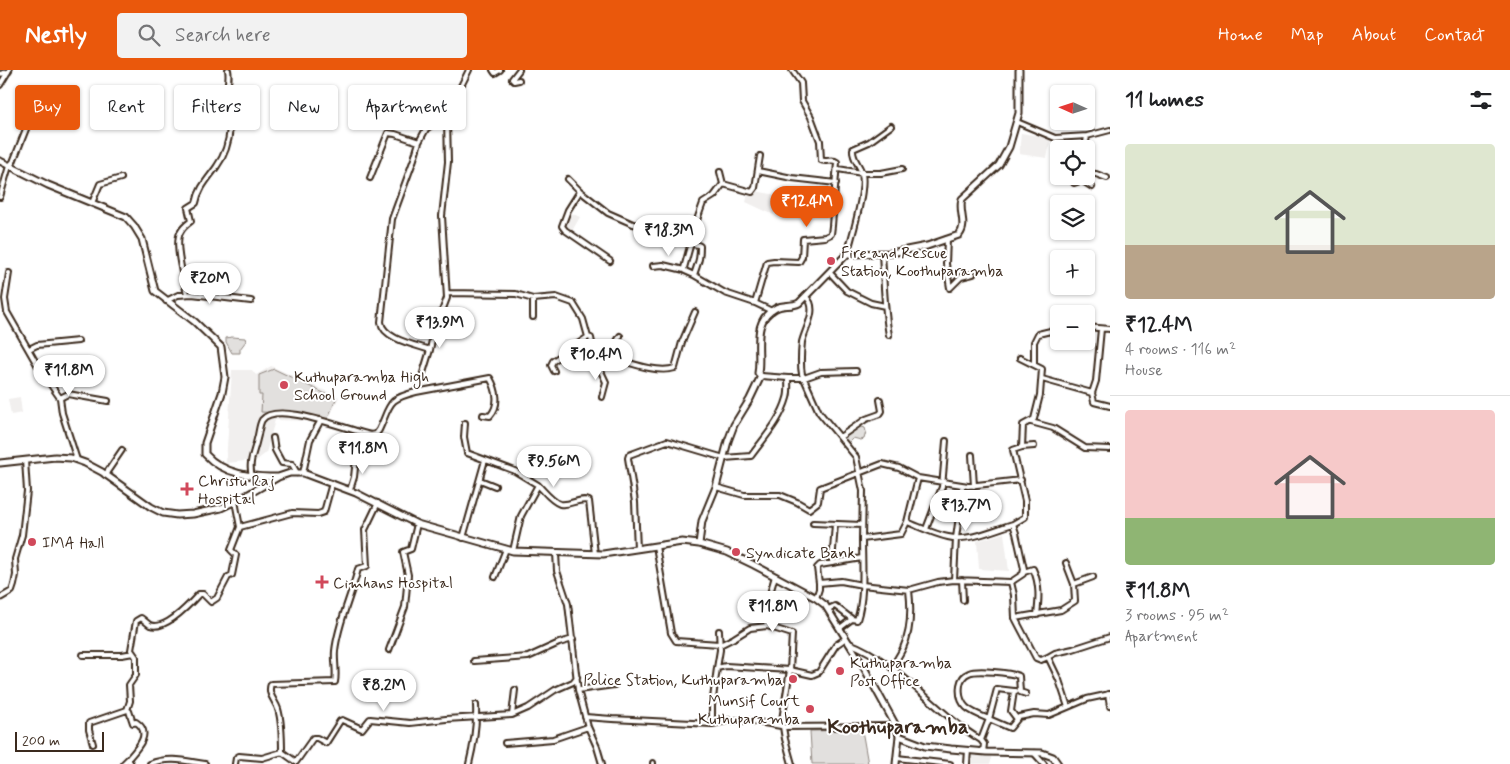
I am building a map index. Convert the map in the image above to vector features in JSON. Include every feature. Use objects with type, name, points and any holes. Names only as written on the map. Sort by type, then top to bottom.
[{"type":"main road","points":[[699,544],[702,521],[716,487],[734,425],[750,399],[760,376],[758,373],[759,330],[763,320],[779,307],[795,305],[806,297],[847,254],[882,254],[927,246],[959,235],[962,231],[963,221],[960,205],[962,199],[999,165],[1009,147],[1017,122],[1020,102],[1019,70]]},
{"type":"main road","points":[[0,161],[48,185],[126,217],[142,239],[155,291],[195,322],[220,347],[226,377],[205,443],[205,454],[212,463],[237,474],[260,477],[278,477],[300,473],[350,490],[417,524],[506,549],[595,554],[682,542],[699,544],[727,552],[816,598],[828,609],[862,664],[896,726],[899,736],[896,764]]},
{"type":"main road","points":[[0,463],[55,457],[71,458],[105,475],[152,507],[177,515],[193,514],[221,508],[256,491],[278,477]]},
{"type":"main road","points":[[252,476],[259,483],[256,491]]},
{"type":"main road","points":[[260,477],[263,480],[263,487]]},
{"type":"main road","points":[[899,736],[925,746],[983,752],[1033,752],[1048,754],[1058,764]]},
{"type":"street","points":[[187,294],[180,262],[178,238],[190,221],[188,208],[196,203],[198,193],[218,165],[227,145],[230,128],[222,122],[222,118],[228,70]]},
{"type":"street","points":[[462,85],[469,70]]},
{"type":"street","points":[[494,70],[495,72],[500,70]]},
{"type":"street","points":[[519,70],[512,79],[514,81],[519,80]]},
{"type":"street","points":[[755,303],[768,262],[799,262],[802,257],[803,238],[831,234],[838,162],[836,160],[821,160],[820,141],[811,117],[802,101],[801,83],[792,70]]},
{"type":"street","points":[[0,74],[8,71]]},
{"type":"street","points":[[0,85],[8,71]]},
{"type":"street","points":[[1017,122],[1055,138],[1087,136],[1110,130]]},
{"type":"street","points":[[847,254],[862,185],[862,173],[854,160],[853,149],[869,142],[891,126]]},
{"type":"street","points":[[0,198],[9,166],[26,130]]},
{"type":"street","points":[[425,130],[419,142],[392,219],[381,326],[388,335],[430,350]]},
{"type":"street","points":[[416,392],[433,335],[447,298],[442,216],[448,162],[448,130]]},
{"type":"street","points":[[370,178],[388,133],[419,142]]},
{"type":"street","points":[[1086,140],[1087,136]]},
{"type":"street","points":[[723,184],[752,192],[755,188],[760,156]]},
{"type":"street","points":[[838,169],[862,173],[902,170]]},
{"type":"street","points":[[758,171],[792,178],[836,183]]},
{"type":"street","points":[[720,172],[723,184]]},
{"type":"street","points":[[1095,174],[1107,178]]},
{"type":"street","points":[[92,203],[100,184],[121,178]]},
{"type":"street","points":[[568,178],[580,191],[608,213],[633,224],[648,227],[670,239],[700,246],[700,261],[694,275]]},
{"type":"street","points":[[684,270],[704,203],[714,196],[723,184]]},
{"type":"street","points":[[580,191],[568,210],[562,226],[610,261]]},
{"type":"street","points":[[948,239],[946,264],[950,288],[961,277],[973,274]]},
{"type":"street","points":[[882,254],[889,335]]},
{"type":"street","points":[[653,266],[664,265],[684,270],[709,282],[720,291],[772,311]]},
{"type":"street","points":[[9,273],[5,299],[7,312],[39,368],[60,398],[62,413],[77,460]]},
{"type":"street","points":[[830,273],[847,291],[885,306]]},
{"type":"street","points":[[447,293],[516,294],[533,299],[556,297],[573,303],[583,319],[588,337],[591,338],[594,358],[600,366],[606,382],[602,397]]},
{"type":"street","points":[[166,301],[178,295],[187,294],[202,294],[225,299],[251,301]]},
{"type":"street","points":[[806,297],[812,305],[809,323],[802,342],[801,368],[819,412],[854,453],[860,472],[864,504],[862,585],[857,620],[852,619],[835,606],[828,609]]},
{"type":"street","points":[[533,299],[534,316]]},
{"type":"street","points":[[610,357],[632,364],[665,370],[675,368],[682,342],[695,312]]},
{"type":"street","points":[[438,322],[452,324]]},
{"type":"street","points":[[1095,328],[1110,329]]},
{"type":"street","points":[[1101,329],[1096,381],[1092,393],[1094,402],[1110,406]]},
{"type":"street","points":[[1034,364],[1034,342],[1038,334],[1050,331]]},
{"type":"street","points":[[600,366],[610,357],[620,336]]},
{"type":"street","points":[[554,371],[551,366],[556,357],[588,337]]},
{"type":"street","points":[[29,349],[37,345],[49,343],[78,341]]},
{"type":"street","points":[[1020,358],[1041,368],[1042,379],[1034,419],[1023,425],[1022,447]]},
{"type":"street","points":[[760,376],[804,378],[821,372],[856,371]]},
{"type":"street","points":[[350,490],[356,459],[376,434],[393,400],[399,396],[490,378],[495,386],[496,404],[494,412],[490,416],[483,415]]},
{"type":"street","points":[[637,549],[635,502],[629,455],[667,441],[724,458],[751,456],[774,425],[785,403],[788,393],[788,378]]},
{"type":"street","points":[[1042,379],[1092,393]]},
{"type":"street","points":[[60,398],[68,394],[108,401]]},
{"type":"street","points":[[840,438],[866,418],[880,414],[882,411],[880,400]]},
{"type":"street","points":[[252,476],[250,462],[263,420],[268,415],[297,415],[321,420],[365,434],[376,434]]},
{"type":"street","points":[[300,473],[310,440],[321,420]]},
{"type":"street","points":[[1031,422],[1053,428],[1085,448],[1110,449]]},
{"type":"street","points":[[465,423],[464,438],[467,453],[515,470],[538,485],[555,501],[561,504],[579,500],[589,501],[595,554]]},
{"type":"street","points":[[273,438],[275,450],[282,463],[292,464],[300,473]]},
{"type":"street","points":[[926,529],[942,482],[946,441]]},
{"type":"street","points":[[907,522],[948,537],[956,538],[967,537],[1013,524],[1025,516],[1025,501],[1013,450],[1034,446]]},
{"type":"street","points":[[105,475],[122,450]]},
{"type":"street","points":[[972,455],[974,486]]},
{"type":"street","points":[[0,598],[12,590],[16,575],[15,559],[22,535],[27,491],[25,460]]},
{"type":"street","points":[[463,538],[485,460]]},
{"type":"street","points":[[716,487],[744,495],[780,495],[809,509],[818,502],[820,488],[882,464],[899,468],[918,478],[962,485],[974,486],[1021,480]]},
{"type":"street","points":[[862,539],[901,534],[907,522],[918,478]]},
{"type":"street","points":[[480,480],[495,486]]},
{"type":"street","points":[[240,527],[292,513],[318,514],[324,512],[332,483]]},
{"type":"street","points":[[513,550],[521,516],[538,485]]},
{"type":"street","points":[[954,580],[956,538],[962,485]]},
{"type":"street","points":[[93,744],[89,723],[126,710],[130,700],[129,685],[135,679],[136,674],[136,657],[131,650],[132,638],[135,624],[139,618],[154,626],[172,620],[199,594],[203,594],[211,602],[217,598],[226,581],[232,575],[236,555],[231,550],[240,527],[234,501]]},
{"type":"street","points":[[282,752],[278,708],[271,697],[269,686],[270,684],[335,682],[335,651],[341,623],[358,569],[367,566],[366,530],[378,503]]},
{"type":"street","points":[[813,523],[862,525]]},
{"type":"street","points":[[389,650],[405,607],[408,574],[403,552],[412,549],[417,524]]},
{"type":"street","points":[[832,563],[835,524]]},
{"type":"street","points":[[1013,524],[1024,572]]},
{"type":"street","points":[[656,546],[671,633],[676,641],[720,645],[750,628],[767,626],[792,634],[790,670],[782,727],[792,764]]},
{"type":"street","points":[[495,577],[506,549]]},
{"type":"street","points":[[556,553],[557,571],[568,604],[578,690],[588,727],[602,764]]},
{"type":"street","points":[[816,598],[819,589],[818,566],[862,558]]},
{"type":"street","points":[[1015,618],[1061,610],[1075,601],[1074,584],[1066,563]]},
{"type":"street","points":[[819,582],[841,581],[909,590],[938,582],[954,580],[1011,582],[1024,572],[1033,569],[1039,585],[1037,615]]},
{"type":"street","points":[[767,626],[769,597],[775,576]]},
{"type":"street","points":[[1074,584],[1093,577]]},
{"type":"street","points":[[962,580],[963,600]]},
{"type":"street","points":[[1011,582],[1014,595],[1015,618],[1036,658],[1040,660],[1055,653],[1110,637]]},
{"type":"street","points":[[892,668],[907,636],[910,607],[909,590]]},
{"type":"street","points":[[840,628],[852,619]]},
{"type":"street","points":[[712,724],[712,706],[720,645],[719,631]]},
{"type":"street","points":[[474,662],[528,658],[572,639]]},
{"type":"street","points":[[717,668],[726,666],[790,670],[812,674],[819,672],[836,645],[847,640],[892,668],[946,716],[981,740],[984,744],[983,752]]},
{"type":"street","points":[[83,656],[133,653]]},
{"type":"street","points":[[1048,657],[1068,706]]},
{"type":"street","points":[[1020,692],[1020,678],[1014,674],[974,671],[964,676],[960,687],[961,702],[969,710],[1010,728],[1017,719],[1034,714],[1049,714],[1087,699],[1109,694],[1110,706]]},
{"type":"street","points":[[234,764],[239,756],[262,758],[282,752],[296,763],[313,738],[326,743],[342,720],[364,728],[366,722],[370,719],[410,723],[512,715],[528,708],[555,690],[573,682],[577,677]]},
{"type":"street","points":[[323,688],[324,682]]},
{"type":"street","points":[[578,690],[614,685]]},
{"type":"street","points":[[981,740],[997,689],[1026,694]]},
{"type":"street","points":[[512,715],[515,690]]},
{"type":"street","points":[[1014,691],[1010,711],[1017,719]]},
{"type":"street","points":[[469,764],[474,745],[477,717],[476,705]]},
{"type":"street","points":[[123,764],[143,740],[143,731],[139,724],[133,723],[129,711],[126,710]]},
{"type":"street","points":[[585,716],[612,720],[703,722],[712,724],[731,720],[752,721],[782,727],[896,726]]},
{"type":"street","points":[[505,742],[553,739],[588,727]]},
{"type":"street","points":[[967,764],[968,750]]},
{"type":"street","points":[[1033,752],[1044,764]]},
{"type":"street","points":[[131,764],[132,754]]},
{"type":"street","points":[[897,758],[950,764]]},
{"type":"street","points":[[128,759],[131,764]]},
{"type":"street","points":[[150,764],[179,759],[204,764]]},
{"type":"shaded area","points":[[1021,133],[1051,138],[1047,158],[1019,154]]},
{"type":"shaded area","points":[[749,190],[777,195],[774,215],[746,202]]},
{"type":"shaded area","points":[[569,212],[580,217],[572,231],[564,225]]},
{"type":"shaded area","points":[[226,338],[245,338],[246,341],[240,349],[240,353],[232,353],[226,342]]},
{"type":"shaded area","points":[[271,366],[339,397],[326,425],[307,421],[275,420],[266,453],[257,460],[226,463],[232,370],[252,370],[256,375]]},
{"type":"shaded area","name":"Kuthuparamba High School Ground","points":[[274,369],[336,399],[327,420],[307,414],[261,412],[262,395],[259,395],[259,375]]},
{"type":"shaded area","points":[[20,397],[22,413],[11,415],[8,399]]},
{"type":"shaded area","points":[[856,425],[865,428],[864,439],[853,438],[848,443],[843,433]]},
{"type":"shaded area","points":[[1004,533],[1009,571],[979,569],[977,541]]},
{"type":"shaded area","points":[[862,730],[868,764],[812,764],[810,731]]},
{"type":"shaded area","points":[[972,753],[991,755],[990,764],[972,764]]},
{"type":"place","name":"Fire and Rescue Station, Koothuparamba","points":[[831,261]]},
{"type":"place","name":"Kuthuparamba High School Ground","points":[[284,385]]},
{"type":"place","name":"Christu Raj Hospital","points":[[187,489]]},
{"type":"place","name":"IMA Hall","points":[[32,542]]},
{"type":"place","name":"Syndicate Bank","points":[[736,552]]},
{"type":"place","name":"Cimhans Hospital","points":[[322,582]]},
{"type":"place","name":"Kuthuparamba Post Office","points":[[840,671]]},
{"type":"place","name":"Police Station, Kuthuparamba","points":[[793,679]]},
{"type":"place","name":"Munsif Court Kuthuparamba","points":[[810,709]]},
{"type":"district","name":"Koothuparamba","points":[[898,726]]}]
